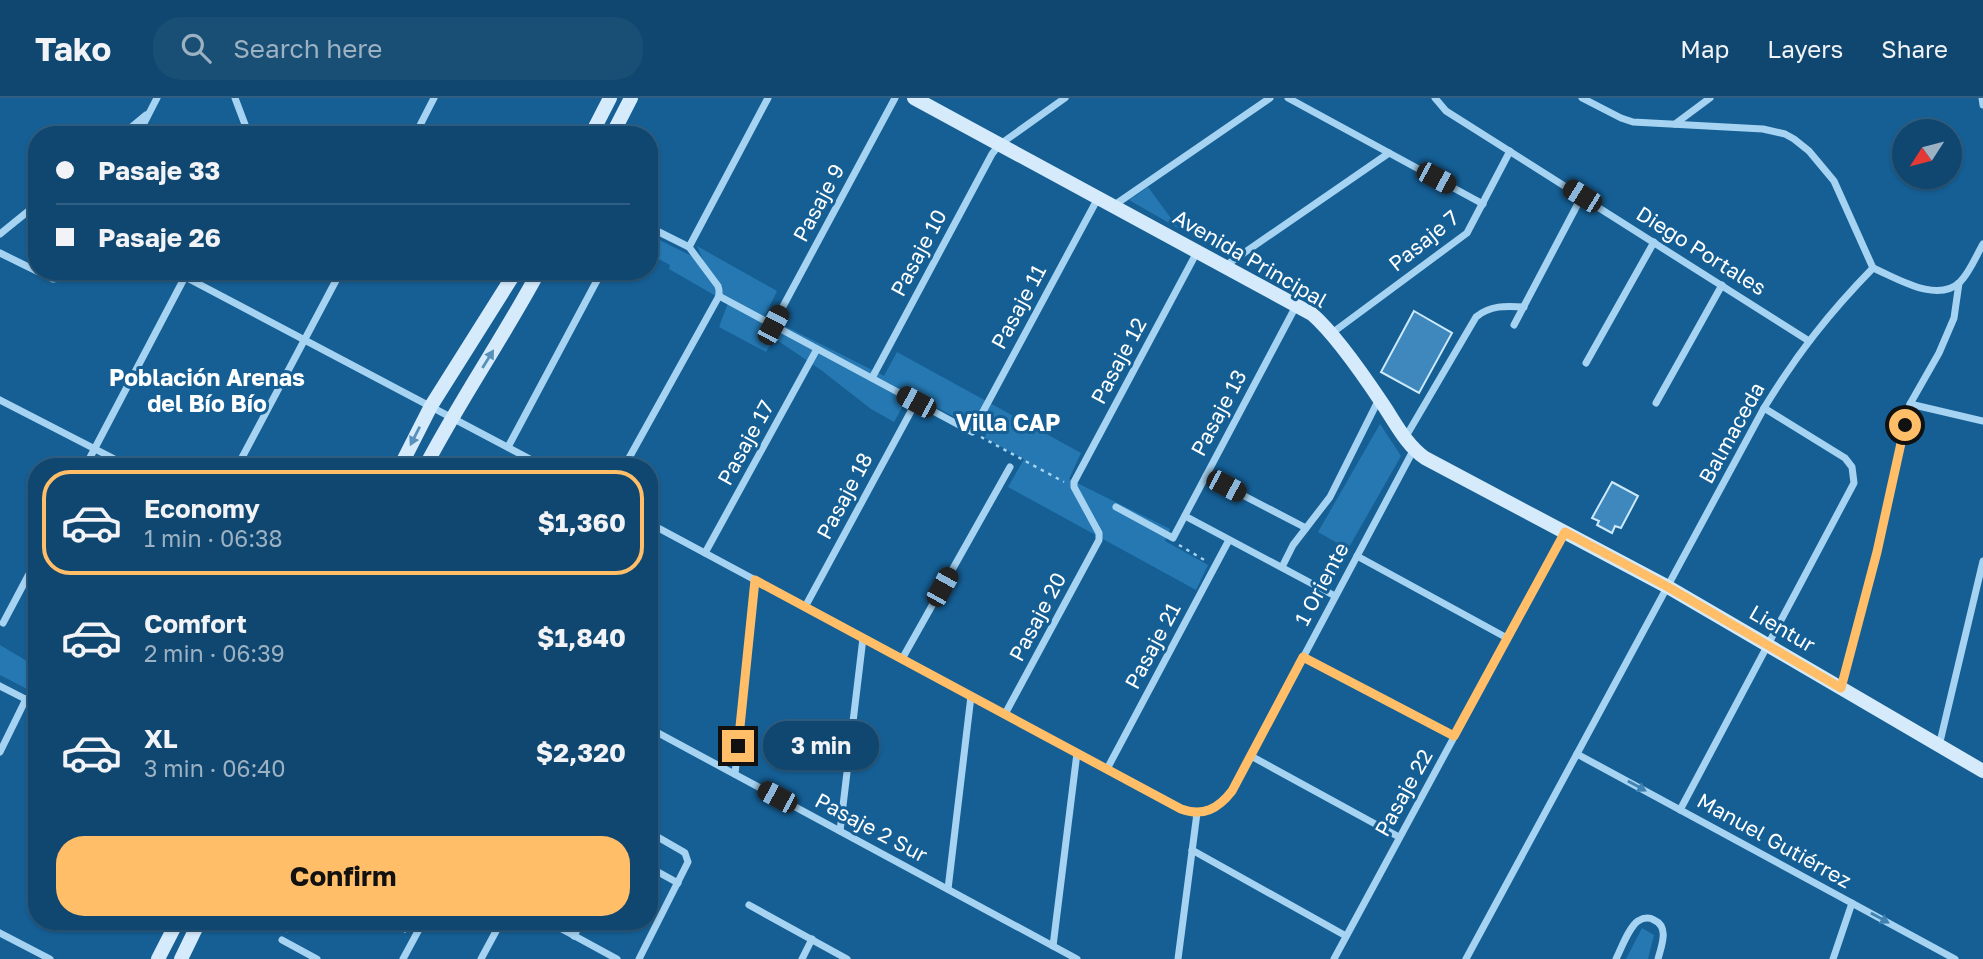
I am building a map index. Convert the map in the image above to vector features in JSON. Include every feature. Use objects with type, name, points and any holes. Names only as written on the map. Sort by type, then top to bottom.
[{"type":"main road","points":[[596,126],[610,98]]},
{"type":"main road","points":[[616,126],[631,98]]},
{"type":"main road","name":"Avenida Principal","points":[[914,98],[1312,314],[1331,334],[1410,444],[1425,458],[1668,587]]},
{"type":"main road","points":[[405,458],[431,406],[510,280]]},
{"type":"main road","points":[[430,458],[533,280]]},
{"type":"main road","name":"Lientur","points":[[1668,587],[1983,771]]},
{"type":"main road","points":[[158,959],[173,930]]},
{"type":"main road","points":[[181,959],[195,930]]},
{"type":"street","points":[[142,126],[157,98]]},
{"type":"street","points":[[235,98],[246,126]]},
{"type":"street","points":[[420,126],[435,98]]},
{"type":"street","points":[[689,247],[768,98]]},
{"type":"street","name":"Pasaje 9","points":[[773,325],[895,98]]},
{"type":"street","points":[[999,145],[1065,98]]},
{"type":"street","points":[[1113,206],[1270,98]]},
{"type":"street","points":[[1288,98],[1483,204]]},
{"type":"street","name":"Diego Portales","points":[[1435,98],[1446,111],[1809,341]]},
{"type":"street","points":[[1582,98],[1633,122],[1763,129],[1785,134],[1802,144],[1834,181],[1873,268],[1924,288],[1941,290],[1959,283]]},
{"type":"street","points":[[1598,107],[1600,98]]},
{"type":"street","points":[[1675,124],[1710,98]]},
{"type":"street","points":[[1982,98],[1983,106]]},
{"type":"street","points":[[133,126],[149,113]]},
{"type":"street","name":"Pasaje 10","points":[[872,378],[999,145]]},
{"type":"street","name":"Pasaje 7","points":[[1331,334],[1467,233],[1510,151]]},
{"type":"street","points":[[1225,266],[1389,153]]},
{"type":"street","points":[[1514,325],[1582,196]]},
{"type":"street","name":"Pasaje 11","points":[[972,432],[1098,198]]},
{"type":"street","points":[[0,234],[28,211]]},
{"type":"street","points":[[629,458],[719,296],[718,286],[689,247],[658,232]]},
{"type":"street","points":[[1586,363],[1654,242]]},
{"type":"street","points":[[1841,688],[1877,552],[1910,404],[1940,353],[1954,318],[1959,283],[1983,244]]},
{"type":"street","name":"Pasaje 12","points":[[1074,487],[1074,482],[1198,251]]},
{"type":"street","points":[[0,253],[28,267]]},
{"type":"street","name":"Balmaceda","points":[[1466,959],[1764,408],[1809,341],[1873,268]]},
{"type":"street","points":[[90,458],[183,280]]},
{"type":"street","points":[[197,280],[528,458]]},
{"type":"street","points":[[242,458],[336,280]]},
{"type":"street","points":[[508,447],[597,280]]},
{"type":"street","points":[[1656,403],[1722,285]]},
{"type":"street","points":[[719,296],[972,432]]},
{"type":"street","name":"Pasaje 13","points":[[1173,538],[1297,305]]},
{"type":"street","name":"1 Oriente","points":[[1198,813],[1216,806],[1227,797],[1251,756],[1357,556],[1410,444],[1476,317],[1489,308],[1524,307]]},
{"type":"street","name":"Pasaje 17","points":[[705,553],[817,349]]},
{"type":"street","points":[[1282,567],[1293,545],[1330,497],[1379,399]]},
{"type":"street","points":[[0,400],[112,458]]},
{"type":"street","name":"Pasaje 18","points":[[805,607],[916,402]]},
{"type":"street","points":[[1910,404],[1983,421]]},
{"type":"street","points":[[1680,810],[1852,488],[1852,467],[1845,458],[1764,408]]},
{"type":"street","points":[[902,659],[1010,467]]},
{"type":"street","points":[[1206,476],[1306,528]]},
{"type":"street","name":"Pasaje 20","points":[[1005,714],[1100,536],[1074,487]]},
{"type":"street","points":[[1116,507],[1173,538]]},
{"type":"street","points":[[1185,516],[1335,596]]},
{"type":"street","points":[[658,528],[1181,809],[1198,813],[1178,959]]},
{"type":"street","name":"Pasaje 22","points":[[1334,959],[1565,532]]},
{"type":"street","name":"Pasaje 21","points":[[1107,769],[1229,540]]},
{"type":"street","points":[[1357,556],[1507,638]]},
{"type":"street","points":[[1939,747],[1983,561]]},
{"type":"street","points":[[3,623],[28,576]]},
{"type":"street","points":[[735,774],[755,580]]},
{"type":"street","points":[[840,831],[863,638]]},
{"type":"street","points":[[1303,657],[1454,736]]},
{"type":"street","points":[[0,686],[26,699],[0,752]]},
{"type":"street","points":[[948,889],[971,696]]},
{"type":"street","name":"Pasaje 2 Sur","points":[[658,733],[1077,959]]},
{"type":"street","points":[[1052,946],[1077,753]]},
{"type":"street","name":"Manuel Gutiérrez","points":[[1577,754],[1955,959]]},
{"type":"street","points":[[1251,756],[1399,837]]},
{"type":"street","points":[[658,837],[682,850],[687,858],[686,867],[658,922]]},
{"type":"street","points":[[1192,850],[1346,936]]},
{"type":"street","points":[[658,872],[678,883]]},
{"type":"street","points":[[1833,959],[1852,903]]},
{"type":"street","points":[[749,905],[847,959]]},
{"type":"street","points":[[1616,959],[1635,923],[1644,918],[1654,920],[1661,926],[1664,935],[1658,959]]},
{"type":"street","points":[[403,959],[418,930]]},
{"type":"street","points":[[481,959],[497,930]]},
{"type":"street","points":[[563,930],[613,958]]},
{"type":"street","points":[[574,936],[577,930]]},
{"type":"street","points":[[639,959],[654,930]]},
{"type":"street","points":[[0,933],[48,959]]},
{"type":"street","points":[[802,959],[813,939]]},
{"type":"street","points":[[282,940],[317,959]]},
{"type":"path","points":[[972,432],[1074,487]]},
{"type":"path","points":[[1173,538],[1181,548],[1215,565]]},
{"type":"path","points":[[404,930],[415,936]]},
{"type":"shaded area","points":[[1148,187],[1178,228],[1129,200]]},
{"type":"shaded area","points":[[658,239],[704,262],[697,246],[777,291],[765,316],[884,376],[897,352],[1081,453],[1069,479],[1170,529],[1165,541],[1208,565],[1196,590],[1008,487],[1024,459],[985,438],[986,434],[910,393],[894,422],[871,409],[774,338],[766,352],[719,327],[728,303],[669,269],[670,265],[658,259]]},
{"type":"shaded area","points":[[1380,424],[1401,456],[1348,549],[1318,532]]},
{"type":"shaded area","points":[[0,645],[28,662],[28,689],[0,675]]},
{"type":"shaded area","points":[[1642,928],[1654,935],[1648,959],[1626,959]]},
{"type":"building","points":[[1414,311],[1452,333],[1419,393],[1381,372]]},
{"type":"building","points":[[1612,482],[1638,496],[1621,528],[1615,526],[1612,533],[1597,525],[1599,521],[1592,518]]},
{"type":"district","name":"Población Arenas del Bío Bío","points":[[207,391]]},
{"type":"district","name":"Villa CAP","points":[[1008,423]]},
{"type":"route","points":[[738,746],[755,580],[1181,809],[1198,813],[1207,811],[1222,802],[1232,791],[1303,657],[1454,736],[1565,532],[1668,587],[1841,688],[1877,552],[1905,425]]}]
